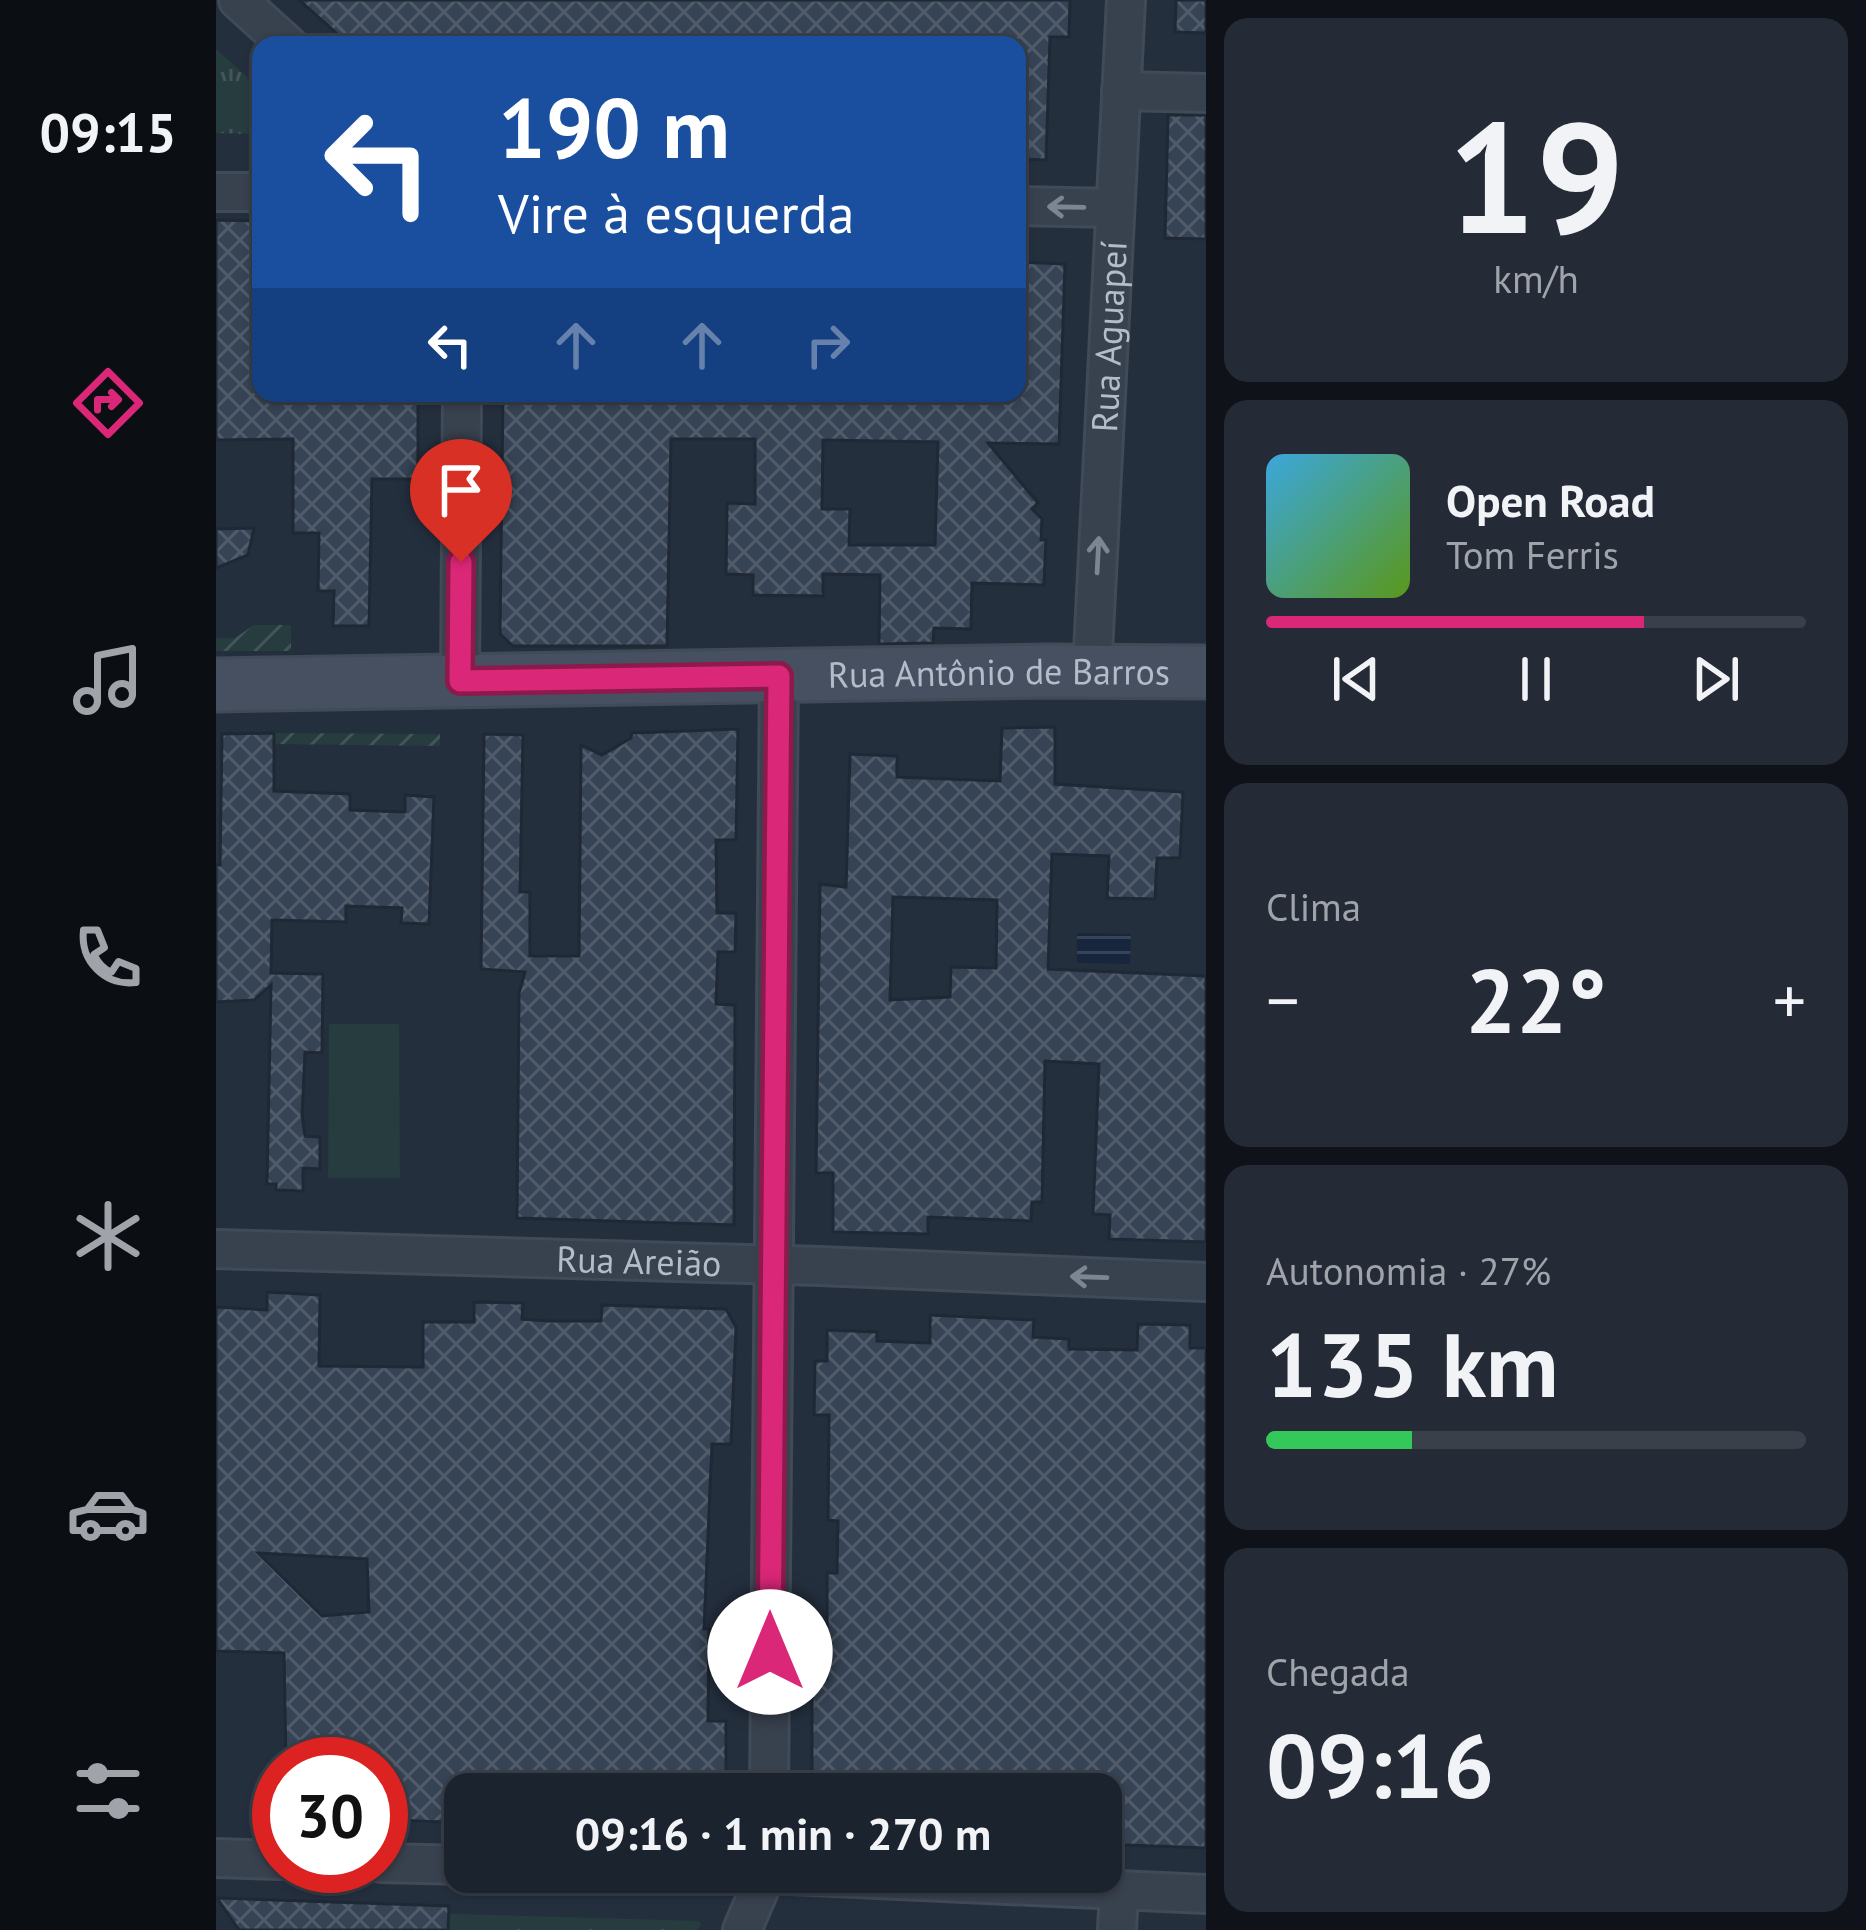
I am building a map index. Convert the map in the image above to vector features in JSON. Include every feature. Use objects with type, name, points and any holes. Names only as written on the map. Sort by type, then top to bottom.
[{"type":"main road","name":"Rua Antônio de Barros","points":[[216,685],[1206,673]]},
{"type":"street","points":[[238,0],[277,36]]},
{"type":"street","name":"Rua Aguapeí","points":[[1092,672],[1126,0]]},
{"type":"street","points":[[1120,91],[1206,93]]},
{"type":"street","points":[[216,192],[252,192]]},
{"type":"street","points":[[1026,206],[1115,208]]},
{"type":"street","points":[[460,681],[462,402]]},
{"type":"street","points":[[769,1773],[779,676]]},
{"type":"street","name":"Rua Areião","points":[[216,1249],[1206,1282]]},
{"type":"street","points":[[216,1858],[252,1859]]},
{"type":"street","points":[[408,1864],[444,1864]]},
{"type":"street","points":[[1122,1890],[1206,1894]]},
{"type":"street","points":[[742,1930],[758,1893]]},
{"type":"street","points":[[1117,1930],[1119,1893]]},
{"type":"green space","points":[[216,49],[252,82],[252,134],[216,133]]},
{"type":"green space","points":[[254,625],[291,625],[291,651],[216,651],[216,638],[235,638]]},
{"type":"green space","points":[[274,733],[440,734],[440,746],[274,744]]},
{"type":"green space","points":[[329,1024],[399,1024],[400,1178],[328,1178]]},
{"type":"green space","points":[[423,1913],[701,1924],[698,1930],[435,1930]]},
{"type":"water","points":[[1077,933],[1131,934],[1130,964],[1077,963]]},
{"type":"building","points":[[299,0],[1070,0],[1069,37],[1050,37],[1046,160],[1026,159],[1026,36],[340,36]]},
{"type":"building","points":[[1176,0],[1206,0],[1206,33],[1175,32]]},
{"type":"building","points":[[1168,115],[1206,115],[1206,239],[1165,238]]},
{"type":"building","points":[[216,220],[252,221],[252,402],[418,402],[418,479],[372,479],[369,626],[333,626],[334,591],[318,591],[319,533],[293,533],[293,439],[216,440]]},
{"type":"building","points":[[1026,262],[1065,264],[1059,444],[988,443],[1038,503],[1032,509],[1042,519],[1041,540],[1046,540],[1044,585],[972,583],[971,629],[934,628],[933,643],[879,644],[880,575],[823,574],[823,596],[753,595],[753,575],[726,574],[727,503],[755,504],[755,439],[671,439],[667,646],[513,646],[500,634],[503,402],[1026,402]],"holes":[[[823,440],[938,442],[935,545],[849,545],[850,509],[822,509]]]},
{"type":"building","points":[[254,528],[248,555],[216,568],[216,529]]},
{"type":"building","points":[[1055,727],[1055,784],[1183,792],[1180,858],[1157,858],[1155,899],[1107,898],[1109,856],[1052,854],[1048,969],[1206,976],[1206,1242],[1109,1239],[1110,1215],[1093,1214],[1099,1064],[1045,1061],[1042,1202],[1032,1202],[1031,1221],[928,1217],[928,1234],[833,1232],[833,1173],[816,1173],[820,884],[846,887],[850,754],[897,756],[897,777],[1000,781],[1002,728]],"holes":[[[893,897],[997,900],[996,968],[951,967],[950,997],[890,1000]]]},
{"type":"building","points":[[738,729],[736,840],[716,840],[717,913],[736,913],[735,952],[718,952],[716,1004],[735,1005],[734,1225],[517,1218],[519,993],[525,972],[481,969],[484,734],[523,735],[520,892],[530,892],[530,956],[579,956],[581,745],[602,755],[632,733]]},
{"type":"building","points":[[274,733],[274,791],[350,794],[350,810],[405,812],[405,795],[434,797],[429,924],[401,923],[402,908],[346,906],[346,922],[272,920],[271,973],[323,974],[322,1053],[305,1052],[302,1115],[305,1136],[320,1137],[320,1169],[303,1168],[303,1191],[276,1190],[276,1184],[267,1184],[271,985],[254,1000],[216,1002],[222,734]]},
{"type":"building","points":[[267,1292],[320,1295],[319,1366],[423,1367],[423,1322],[474,1322],[474,1302],[523,1303],[522,1319],[549,1321],[601,1321],[602,1305],[726,1309],[736,1327],[731,1444],[712,1444],[704,1629],[709,1629],[708,1721],[726,1721],[726,1773],[444,1773],[444,1822],[408,1820],[408,1737],[286,1737],[284,1653],[216,1651],[216,1307],[267,1310]],"holes":[[[258,1553],[367,1559],[369,1612],[322,1616]]]},
{"type":"building","points":[[930,1315],[1034,1320],[1033,1337],[1069,1339],[1069,1349],[1137,1350],[1138,1324],[1190,1325],[1190,1348],[1206,1348],[1206,1848],[1122,1845],[1122,1773],[812,1773],[812,1678],[827,1679],[827,1573],[837,1573],[838,1521],[828,1520],[829,1415],[814,1415],[815,1361],[827,1361],[827,1330],[877,1332],[877,1341],[930,1343]]},
{"type":"building","points":[[217,1898],[449,1906],[448,1930],[239,1930]]},
{"type":"route","points":[[461,562],[460,681],[779,676],[770,1652]]}]
